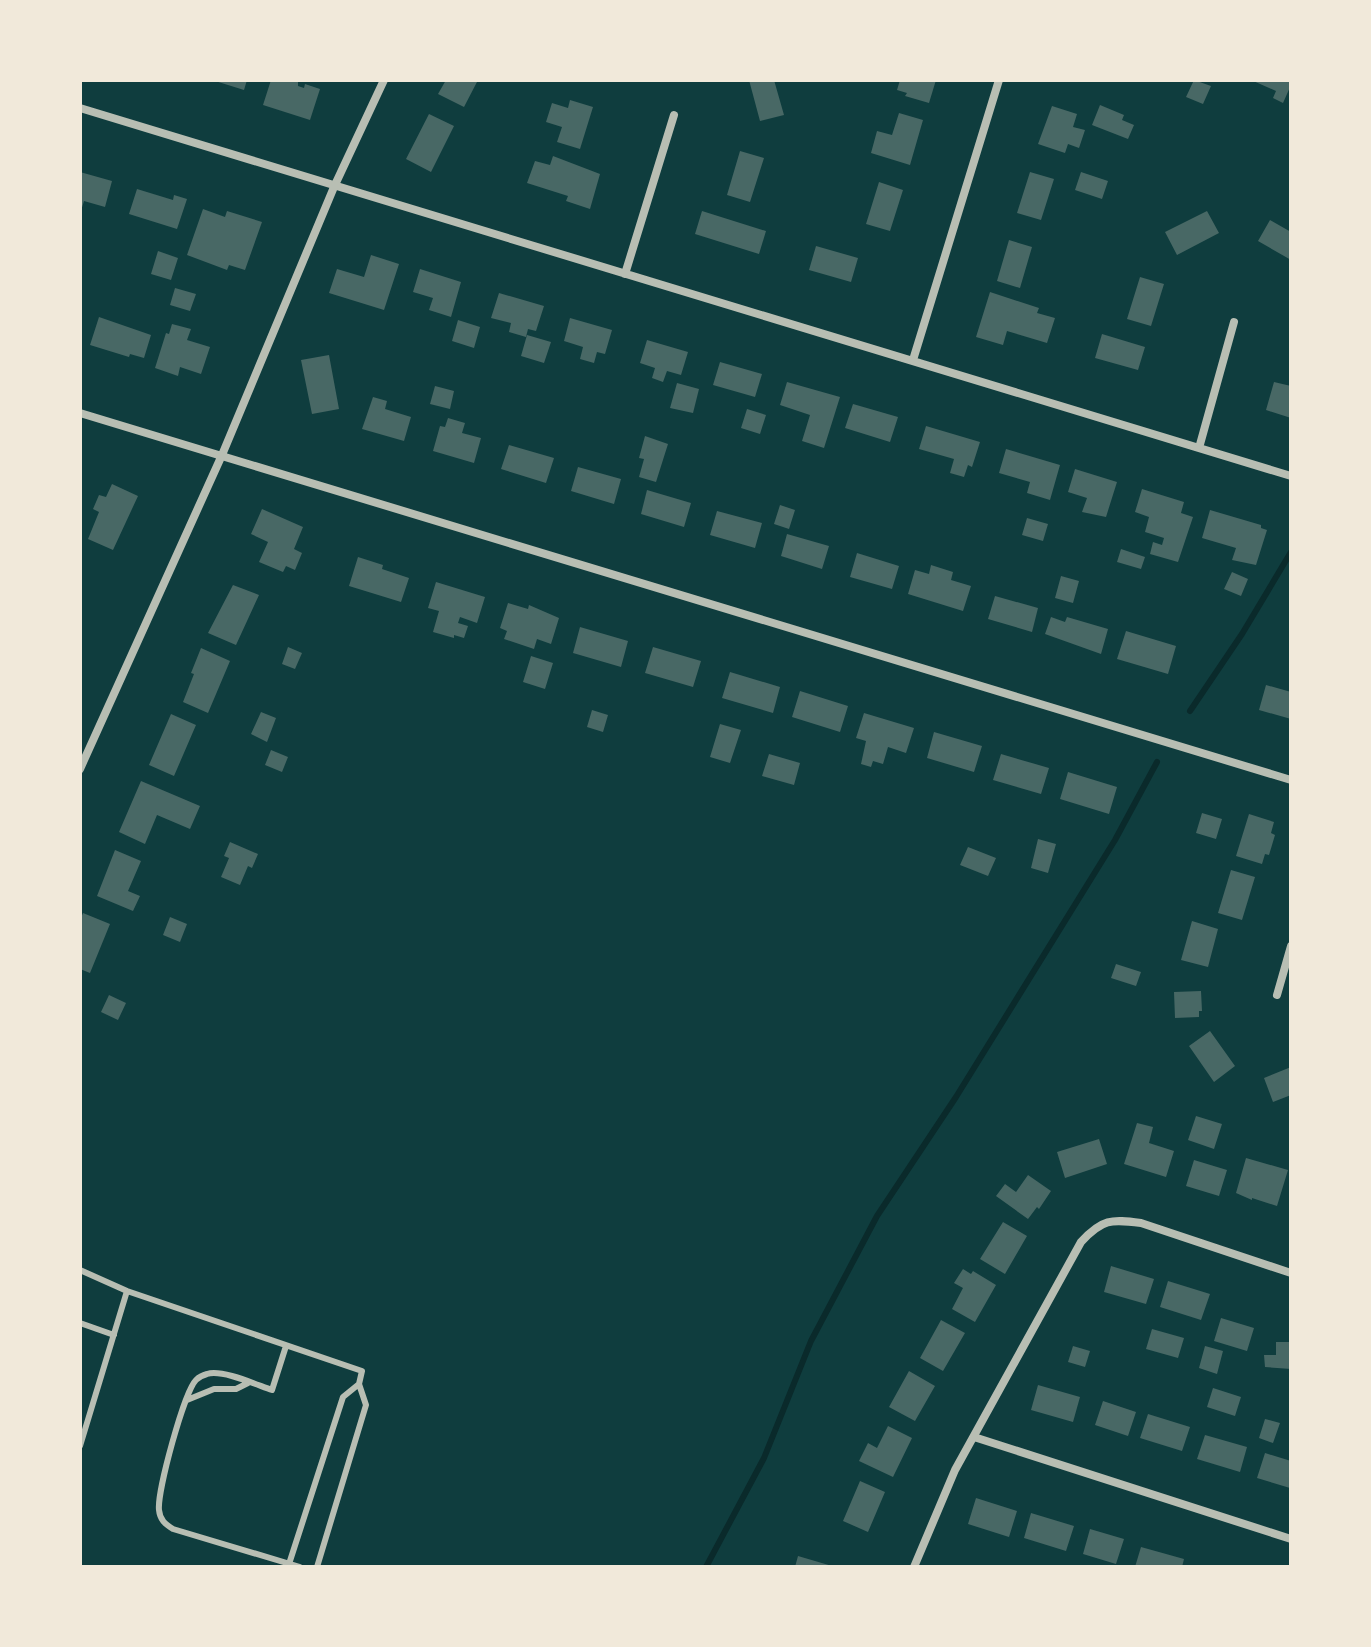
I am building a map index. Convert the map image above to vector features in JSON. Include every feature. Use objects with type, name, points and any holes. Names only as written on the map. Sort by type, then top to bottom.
[{"type":"street","points":[[80,769],[222,455],[334,187],[384,80]]},
{"type":"street","points":[[913,360],[999,80]]},
{"type":"street","points":[[80,108],[1291,476]]},
{"type":"street","points":[[625,274],[674,115]]},
{"type":"street","points":[[1199,448],[1234,322]]},
{"type":"street","points":[[80,413],[1291,780]]},
{"type":"street","points":[[1277,995],[1291,946]]},
{"type":"street","points":[[914,1567],[950,1482],[974,1437],[1081,1242],[1097,1224],[1117,1220],[1141,1223],[1291,1273]]},
{"type":"street","points":[[974,1437],[1291,1539]]},
{"type":"lane","points":[[80,1270],[127,1291],[362,1371],[359,1384],[366,1405],[317,1567]]},
{"type":"lane","points":[[80,1446],[127,1291]]},
{"type":"lane","points":[[80,1323],[114,1335]]},
{"type":"lane","points":[[286,1346],[272,1390],[221,1374],[208,1373],[195,1380],[163,1478],[159,1509],[162,1521],[173,1529],[300,1567]]},
{"type":"lane","points":[[187,1400],[214,1389],[236,1389],[249,1383]]},
{"type":"lane","points":[[288,1565],[343,1397],[359,1384]]},
{"type":"building","points":[[212,80],[247,80],[244,90]]},
{"type":"building","points":[[271,80],[298,80],[298,86],[304,88],[305,84],[320,89],[310,120],[263,105]]},
{"type":"building","points":[[446,80],[478,80],[464,107],[438,94]]},
{"type":"building","points":[[749,80],[774,80],[784,115],[760,121]]},
{"type":"building","points":[[900,80],[936,80],[929,103],[905,96],[907,93],[897,90]]},
{"type":"building","points":[[1194,80],[1211,86],[1203,104],[1186,97]]},
{"type":"building","points":[[1251,80],[1291,80],[1291,85],[1283,103],[1273,98],[1276,91]]},
{"type":"building","points":[[570,100],[593,107],[580,149],[557,142],[562,127],[546,122],[552,103],[568,108]]},
{"type":"building","points":[[1100,105],[1124,115],[1122,120],[1134,125],[1128,139],[1092,125]]},
{"type":"building","points":[[1052,106],[1077,114],[1073,127],[1085,130],[1079,148],[1068,144],[1065,153],[1038,144]]},
{"type":"building","points":[[899,113],[923,120],[910,165],[871,153],[877,131],[892,135]]},
{"type":"building","points":[[429,114],[454,126],[431,172],[406,159]]},
{"type":"building","points":[[740,151],[764,158],[750,202],[727,195]]},
{"type":"building","points":[[553,156],[600,174],[590,209],[566,201],[568,196],[527,183],[535,161],[550,165]]},
{"type":"building","points":[[80,172],[112,181],[105,207],[84,201],[80,214]]},
{"type":"building","points":[[1030,172],[1054,179],[1041,220],[1017,213]]},
{"type":"building","points":[[1081,172],[1108,181],[1102,199],[1075,190]]},
{"type":"building","points":[[879,182],[903,190],[890,231],[866,224]]},
{"type":"building","points":[[137,189],[173,200],[174,195],[187,199],[177,229],[129,214]]},
{"type":"building","points":[[203,209],[225,217],[227,211],[262,222],[245,270],[229,265],[227,270],[187,255]]},
{"type":"building","points":[[702,211],[766,231],[759,254],[695,234]]},
{"type":"building","points":[[1207,211],[1219,233],[1177,255],[1165,232]]},
{"type":"building","points":[[1270,220],[1291,232],[1291,260],[1258,241]]},
{"type":"building","points":[[1009,240],[1032,247],[1020,288],[997,281]]},
{"type":"building","points":[[816,246],[858,258],[851,282],[809,270]]},
{"type":"building","points":[[158,251],[178,258],[171,280],[151,274]]},
{"type":"building","points":[[371,255],[399,264],[384,310],[329,293],[337,269],[364,277]]},
{"type":"building","points":[[420,269],[461,282],[451,317],[429,310],[433,298],[413,292]]},
{"type":"building","points":[[1140,277],[1164,284],[1151,326],[1127,319]]},
{"type":"building","points":[[175,288],[196,294],[190,311],[170,305]]},
{"type":"building","points":[[990,292],[1039,308],[1037,313],[1055,318],[1047,343],[1007,331],[1003,345],[976,337]]},
{"type":"building","points":[[499,293],[544,306],[536,331],[528,329],[526,337],[509,332],[511,323],[491,318]]},
{"type":"building","points":[[99,317],[151,335],[144,358],[130,354],[129,357],[90,345]]},
{"type":"building","points":[[570,318],[612,330],[605,354],[597,352],[594,363],[580,359],[583,347],[564,341]]},
{"type":"building","points":[[458,320],[480,327],[474,348],[452,341]]},
{"type":"building","points":[[172,324],[191,329],[187,340],[210,347],[201,374],[180,367],[178,376],[155,368]]},
{"type":"building","points":[[1102,334],[1145,347],[1138,370],[1095,358]]},
{"type":"building","points":[[527,335],[551,342],[544,363],[521,356]]},
{"type":"building","points":[[647,340],[688,352],[681,375],[667,371],[663,382],[652,378],[655,368],[640,363]]},
{"type":"building","points":[[329,355],[339,409],[312,414],[301,360]]},
{"type":"building","points":[[720,362],[762,374],[755,397],[713,385]]},
{"type":"building","points":[[787,382],[840,397],[824,448],[802,441],[810,415],[780,405]]},
{"type":"building","points":[[1274,382],[1291,386],[1291,418],[1266,410]]},
{"type":"building","points":[[677,383],[699,389],[693,413],[670,408]]},
{"type":"building","points":[[435,386],[454,391],[450,409],[430,404]]},
{"type":"building","points":[[373,397],[387,401],[385,409],[411,417],[404,441],[362,429]]},
{"type":"building","points":[[853,404],[898,417],[890,442],[845,428]]},
{"type":"building","points":[[747,409],[766,415],[760,434],[741,428]]},
{"type":"building","points":[[448,418],[465,423],[462,433],[481,438],[474,463],[433,451],[440,426],[445,427]]},
{"type":"building","points":[[926,426],[980,442],[972,467],[968,465],[964,477],[950,473],[954,459],[919,449]]},
{"type":"building","points":[[645,436],[668,444],[656,482],[639,477],[644,459],[639,458]]},
{"type":"building","points":[[509,445],[554,458],[546,483],[501,469]]},
{"type":"building","points":[[1006,449],[1060,465],[1050,500],[1027,493],[1030,482],[999,473]]},
{"type":"building","points":[[578,467],[621,479],[614,504],[571,491]]},
{"type":"building","points":[[1075,469],[1117,482],[1106,517],[1082,512],[1087,498],[1068,492]]},
{"type":"building","points":[[112,484],[138,496],[113,550],[88,539],[99,512],[93,509],[99,495],[106,497]]},
{"type":"building","points":[[1142,489],[1184,502],[1181,513],[1193,517],[1178,562],[1150,554],[1153,542],[1162,545],[1164,538],[1145,532],[1149,517],[1135,512]]},
{"type":"building","points":[[647,490],[691,503],[684,527],[641,514]]},
{"type":"building","points":[[780,505],[795,510],[789,529],[774,524]]},
{"type":"building","points":[[262,509],[303,527],[294,549],[302,553],[295,570],[286,566],[283,572],[259,562],[268,542],[251,534]]},
{"type":"building","points":[[1210,510],[1261,525],[1267,530],[1256,565],[1232,560],[1236,548],[1202,538]]},
{"type":"building","points":[[717,511],[762,523],[755,548],[710,535]]},
{"type":"building","points":[[1027,518],[1048,524],[1043,541],[1022,535]]},
{"type":"building","points":[[787,534],[829,546],[822,569],[781,556]]},
{"type":"building","points":[[1121,549],[1145,557],[1141,569],[1117,562]]},
{"type":"building","points":[[857,553],[899,566],[892,589],[850,577]]},
{"type":"building","points":[[358,557],[409,578],[401,602],[349,586]]},
{"type":"building","points":[[931,565],[953,572],[951,580],[971,586],[963,611],[908,594],[915,570],[929,574]]},
{"type":"building","points":[[1232,572],[1248,579],[1241,596],[1224,589]]},
{"type":"building","points":[[1061,576],[1079,581],[1073,603],[1055,598]]},
{"type":"building","points":[[436,582],[485,597],[477,623],[460,617],[458,623],[468,626],[464,638],[433,632],[439,611],[428,608]]},
{"type":"building","points":[[233,585],[259,595],[236,645],[208,633]]},
{"type":"building","points":[[995,596],[1038,608],[1032,632],[988,619]]},
{"type":"building","points":[[508,603],[528,609],[529,605],[559,618],[551,644],[537,639],[534,649],[504,639],[507,631],[500,628]]},
{"type":"building","points":[[1051,617],[1065,622],[1067,617],[1108,629],[1101,654],[1045,634]]},
{"type":"building","points":[[580,627],[628,641],[621,667],[573,653]]},
{"type":"building","points":[[1126,631],[1176,646],[1168,674],[1117,659]]},
{"type":"building","points":[[288,647],[302,653],[295,669],[282,664]]},
{"type":"building","points":[[653,647],[701,661],[693,687],[645,673]]},
{"type":"building","points":[[201,648],[230,661],[208,713],[183,702]]},
{"type":"building","points":[[531,656],[553,663],[545,689],[523,682]]},
{"type":"building","points":[[730,672],[780,687],[773,713],[722,698]]},
{"type":"building","points":[[1266,685],[1291,692],[1291,719],[1259,710]]},
{"type":"building","points":[[800,691],[848,706],[840,732],[792,717]]},
{"type":"building","points":[[592,710],[608,715],[603,732],[587,727]]},
{"type":"building","points":[[261,712],[276,718],[267,742],[251,734]]},
{"type":"building","points":[[864,713],[914,728],[906,753],[888,747],[883,764],[873,761],[871,767],[861,764],[866,741],[856,738]]},
{"type":"building","points":[[171,714],[196,725],[174,776],[149,765]]},
{"type":"building","points":[[720,724],[741,730],[730,763],[710,757]]},
{"type":"building","points":[[934,732],[982,746],[974,772],[927,758]]},
{"type":"building","points":[[271,750],[288,757],[282,772],[265,765]]},
{"type":"building","points":[[769,754],[800,763],[794,785],[762,776]]},
{"type":"building","points":[[1001,754],[1049,768],[1041,794],[993,780]]},
{"type":"building","points":[[1068,772],[1117,787],[1109,814],[1060,799]]},
{"type":"building","points":[[141,781],[200,806],[190,829],[157,815],[145,844],[119,832]]},
{"type":"building","points":[[1202,813],[1222,819],[1216,839],[1196,833]]},
{"type":"building","points":[[1249,814],[1274,822],[1271,833],[1275,835],[1269,855],[1265,854],[1262,864],[1236,856]]},
{"type":"building","points":[[1038,839],[1056,844],[1048,873],[1031,868]]},
{"type":"building","points":[[230,842],[258,854],[252,868],[248,866],[240,885],[221,877],[229,858],[224,856]]},
{"type":"building","points":[[968,847],[996,858],[988,876],[960,865]]},
{"type":"building","points":[[115,850],[141,861],[128,891],[140,896],[133,911],[97,896]]},
{"type":"building","points":[[1231,870],[1255,877],[1242,920],[1218,913]]},
{"type":"building","points":[[83,913],[110,924],[90,973],[80,969],[80,920]]},
{"type":"building","points":[[170,917],[187,924],[180,942],[163,935]]},
{"type":"building","points":[[1192,921],[1218,929],[1208,967],[1181,960]]},
{"type":"building","points":[[1116,964],[1141,972],[1136,986],[1111,978]]},
{"type":"building","points":[[1201,991],[1202,1011],[1199,1011],[1199,1017],[1175,1018],[1174,992]]},
{"type":"building","points":[[109,995],[126,1003],[118,1020],[101,1012]]},
{"type":"building","points":[[1210,1031],[1235,1066],[1214,1082],[1189,1046]]},
{"type":"building","points":[[1291,1067],[1291,1095],[1273,1102],[1264,1078]]},
{"type":"building","points":[[1196,1116],[1222,1124],[1214,1149],[1188,1140]]},
{"type":"building","points":[[1137,1123],[1153,1127],[1149,1143],[1174,1151],[1166,1177],[1124,1164]]},
{"type":"building","points":[[1099,1139],[1107,1164],[1065,1178],[1057,1152]]},
{"type":"building","points":[[1246,1158],[1288,1170],[1277,1206],[1236,1193]]},
{"type":"building","points":[[1194,1160],[1227,1170],[1219,1196],[1186,1186]]},
{"type":"building","points":[[1028,1175],[1051,1191],[1028,1219],[996,1196],[1005,1184],[1016,1192]]},
{"type":"building","points":[[1003,1222],[1027,1236],[1005,1274],[980,1259]]},
{"type":"building","points":[[1111,1266],[1154,1279],[1146,1304],[1104,1292]]},
{"type":"building","points":[[963,1269],[971,1274],[973,1271],[996,1285],[975,1322],[952,1309],[963,1288],[954,1283]]},
{"type":"building","points":[[1168,1281],[1210,1294],[1201,1320],[1160,1307]]},
{"type":"building","points":[[1221,1318],[1254,1328],[1247,1351],[1214,1341]]},
{"type":"building","points":[[941,1320],[965,1333],[943,1371],[920,1358]]},
{"type":"building","points":[[1152,1329],[1184,1338],[1178,1358],[1146,1349]]},
{"type":"building","points":[[1276,1342],[1291,1342],[1291,1369],[1265,1367],[1264,1355],[1276,1355]]},
{"type":"building","points":[[1073,1346],[1090,1351],[1085,1367],[1068,1362]]},
{"type":"building","points":[[1205,1346],[1223,1351],[1217,1374],[1199,1368]]},
{"type":"building","points":[[909,1371],[935,1386],[915,1421],[889,1407]]},
{"type":"building","points":[[1038,1385],[1080,1397],[1073,1422],[1031,1410]]},
{"type":"building","points":[[1213,1388],[1241,1397],[1235,1416],[1207,1407]]},
{"type":"building","points":[[1103,1401],[1136,1412],[1128,1436],[1095,1425]]},
{"type":"building","points":[[1148,1414],[1190,1427],[1182,1451],[1140,1438]]},
{"type":"building","points":[[1265,1419],[1280,1423],[1273,1443],[1259,1438]]},
{"type":"building","points":[[888,1426],[912,1438],[893,1477],[859,1461],[868,1443],[877,1448]]},
{"type":"building","points":[[1205,1435],[1247,1447],[1240,1472],[1197,1459]]},
{"type":"building","points":[[1265,1453],[1291,1461],[1290,1488],[1257,1478]]},
{"type":"building","points":[[860,1481],[885,1492],[868,1532],[843,1521]]},
{"type":"building","points":[[976,1498],[1017,1511],[1009,1537],[968,1524]]},
{"type":"building","points":[[1031,1513],[1074,1526],[1066,1551],[1024,1538]]},
{"type":"building","points":[[1090,1529],[1124,1539],[1116,1564],[1083,1554]]},
{"type":"building","points":[[1141,1547],[1184,1559],[1182,1567],[1135,1567]]},
{"type":"building","points":[[798,1556],[832,1566],[832,1567],[795,1567]]},
{"type":"waterway","points":[[1190,711],[1242,634],[1291,552]]},
{"type":"waterway","points":[[706,1567],[764,1458],[811,1341],[877,1216],[956,1097],[1115,840],[1157,762]]}]
